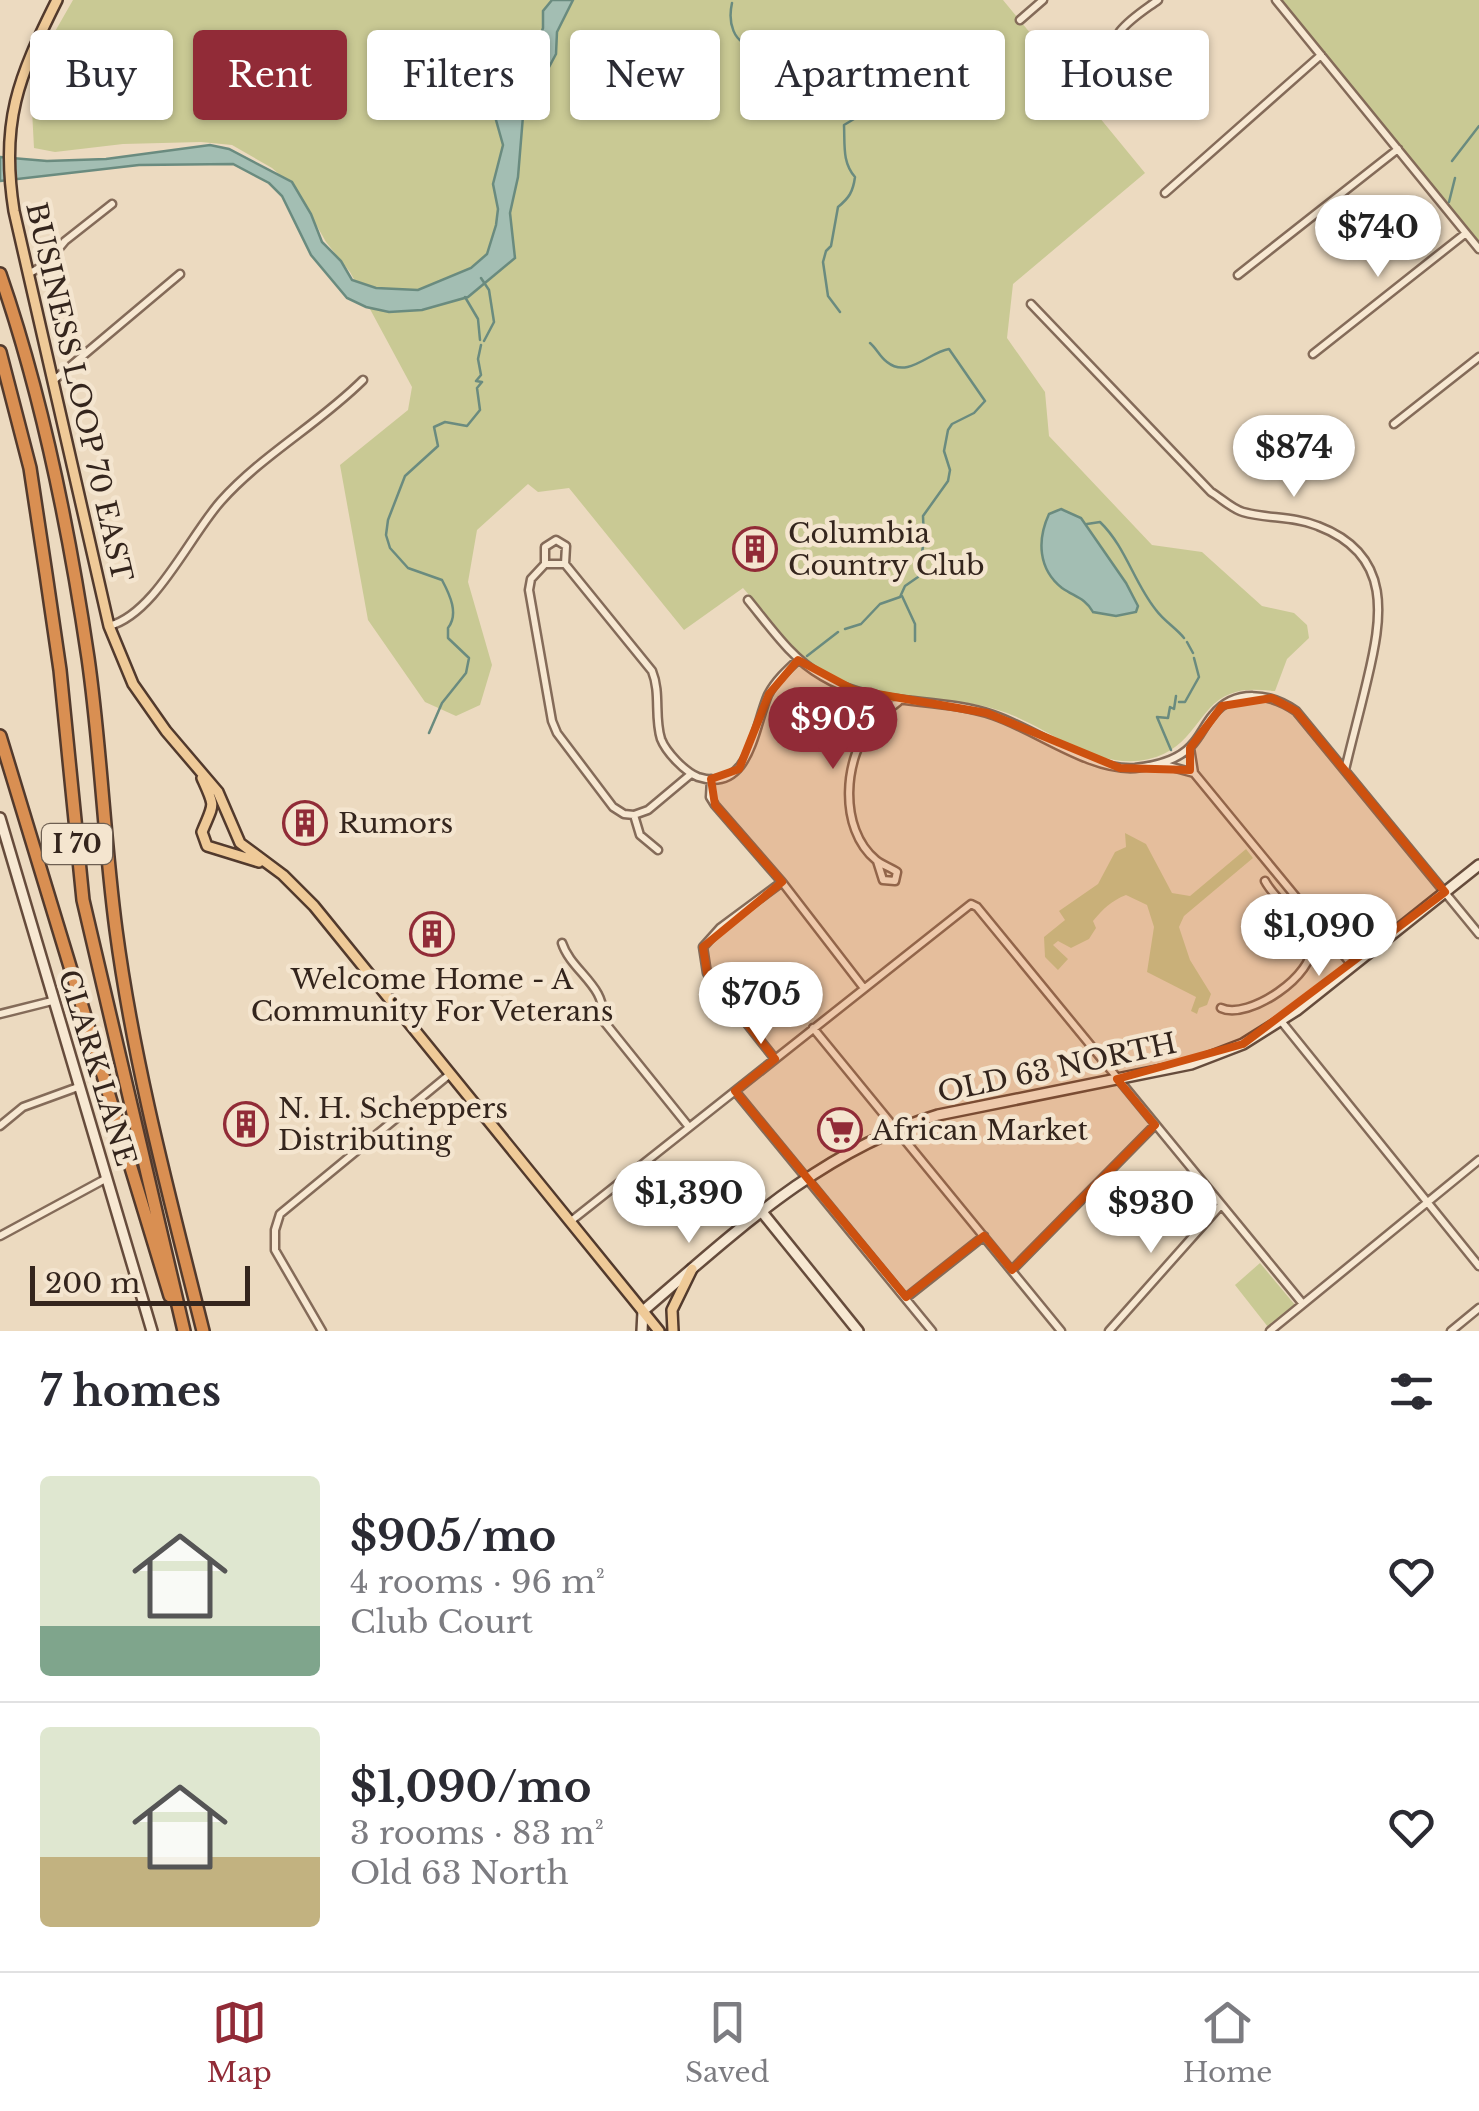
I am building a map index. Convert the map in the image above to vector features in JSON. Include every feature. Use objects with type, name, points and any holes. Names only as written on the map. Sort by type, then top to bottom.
[{"type":"highway","name":"I 70","points":[[0,274],[57,479],[88,657],[110,888],[130,1021],[204,1331]]},
{"type":"highway","name":"I 70","points":[[0,352],[30,468],[60,670],[82,900],[182,1331]]},
{"type":"highway","points":[[0,736],[182,1331]]},
{"type":"main road","name":"BUSINESS LOOP 70 EAST","points":[[57,0],[16,95],[8,140],[14,211],[109,626],[133,684],[218,792],[231,822]]},
{"type":"main road","name":"BUSINESS LOOP 70 EAST","points":[[201,775],[213,805],[210,820]]},
{"type":"main road","points":[[267,864],[207,846],[202,832],[217,817],[231,822],[236,836],[284,875],[314,906],[658,1331]]},
{"type":"main road","name":"CLARK LANE","points":[[0,818],[152,1331]]},
{"type":"main road","points":[[221,851],[236,836]]},
{"type":"main road","name":"OLD 63 NORTH","points":[[643,1311],[807,1176],[897,1128],[938,1115],[1191,1064],[1243,1044],[1281,1021],[1479,865]]},
{"type":"main road","points":[[762,1212],[858,1331]]},
{"type":"main road","points":[[672,1331],[672,1310],[692,1268]]},
{"type":"main road","points":[[642,1331],[643,1311]]},
{"type":"street","points":[[1020,20],[1044,0]]},
{"type":"street","points":[[1122,30],[1158,0]]},
{"type":"street","points":[[1276,0],[1479,249]]},
{"type":"street","points":[[1165,192],[1321,55]]},
{"type":"street","points":[[1238,275],[1398,149]]},
{"type":"street","points":[[30,273],[46,264],[65,241],[112,204]]},
{"type":"street","points":[[1313,354],[1466,233]]},
{"type":"street","points":[[54,380],[180,274]]},
{"type":"street","points":[[1031,304],[1211,492],[1242,512],[1303,520],[1323,527],[1360,555],[1377,589],[1380,628],[1345,771]]},
{"type":"street","points":[[1394,424],[1479,357]]},
{"type":"street","points":[[109,626],[133,616],[233,488],[362,380]]},
{"type":"street","points":[[691,774],[648,810],[634,816],[624,814],[613,806],[565,746],[552,722],[529,590],[531,579],[544,564],[545,547],[556,540],[566,546],[565,564],[652,670],[658,686],[660,736],[691,774],[711,780],[727,778],[739,769],[769,694],[798,660]]},
{"type":"street","points":[[544,564],[565,564]]},
{"type":"street","points":[[748,600],[798,660],[840,684],[899,701],[988,713],[1100,764],[1120,768],[1160,764],[1194,773]]},
{"type":"street","points":[[1160,764],[1190,748],[1213,715],[1230,700],[1243,696],[1272,698],[1296,711],[1479,934]]},
{"type":"street","points":[[877,862],[862,842],[850,809],[852,770],[858,748],[872,724],[899,701]]},
{"type":"street","points":[[1190,748],[1194,773],[1353,966]]},
{"type":"street","points":[[711,780],[710,797],[714,805],[782,882],[864,987]]},
{"type":"street","points":[[634,816],[644,840],[658,850]]},
{"type":"street","points":[[1221,1008],[1227,1012],[1257,1008],[1301,972],[1310,956],[1308,936],[1265,881]]},
{"type":"street","points":[[776,1058],[707,972],[703,947],[720,928],[782,882]]},
{"type":"street","points":[[570,1222],[971,904],[1302,1304]]},
{"type":"street","points":[[562,942],[565,952],[602,1000],[602,1019],[689,1127]]},
{"type":"street","points":[[0,1014],[52,1001]]},
{"type":"street","points":[[1281,1021],[1479,1266]]},
{"type":"street","points":[[814,1028],[1061,1331]]},
{"type":"street","points":[[322,1331],[275,1250],[274,1230],[280,1214],[450,1074]]},
{"type":"street","points":[[0,1126],[24,1107],[78,1088]]},
{"type":"street","points":[[736,1091],[932,1331]]},
{"type":"street","points":[[1012,1270],[1155,1126]]},
{"type":"street","points":[[1270,1331],[1479,1160]]},
{"type":"street","points":[[0,1236],[107,1178]]},
{"type":"street","points":[[1109,1331],[1221,1205]]},
{"type":"street","points":[[906,1297],[984,1236]]},
{"type":"street","points":[[1451,1331],[1479,1308]]},
{"type":"highlighted area","points":[[798,660],[854,690],[987,713],[1120,768],[1190,770],[1190,748],[1222,706],[1272,698],[1296,711],[1445,892],[1243,1044],[1117,1079],[1155,1125],[1012,1270],[984,1236],[906,1297],[735,1091],[775,1059],[707,973],[703,947],[782,882],[715,805],[711,779],[739,769],[769,694]]},
{"type":"green space","name":"Columbia Country Club","points":[[73,0],[1003,0],[1028,30],[1025,120],[1101,120],[1145,173],[1013,284],[1007,338],[1045,392],[1049,436],[1152,545],[1202,552],[1262,606],[1294,613],[1307,625],[1309,638],[1287,659],[1275,691],[1241,691],[1219,700],[1186,737],[1164,754],[1130,761],[1111,759],[1075,747],[1007,713],[959,702],[884,693],[837,679],[795,649],[743,588],[684,630],[569,488],[538,492],[528,484],[477,530],[468,582],[492,665],[480,705],[456,716],[425,702],[368,620],[340,465],[408,410],[412,387],[350,272],[326,242],[296,189],[272,168],[232,145],[123,144],[55,152],[34,148],[33,120],[173,120],[173,30],[56,30]]},
{"type":"green space","points":[[1281,0],[1479,0],[1479,241],[1453,212]]},
{"type":"green space","points":[[1125,833],[1146,844],[1172,893],[1190,896],[1246,849],[1253,858],[1184,916],[1179,927],[1190,960],[1211,994],[1207,1005],[1199,1008],[1197,1014],[1191,1011],[1196,997],[1147,972],[1154,927],[1147,905],[1126,895],[1093,921],[1096,928],[1089,939],[1071,948],[1058,941],[1053,945],[1068,959],[1058,970],[1045,957],[1044,937],[1065,920],[1059,911],[1098,884],[1115,852],[1126,847]]},
{"type":"green space","points":[[1260,1263],[1295,1305],[1268,1327],[1235,1285]]},
{"type":"shaded area","points":[[552,0],[573,0],[557,32],[556,54],[550,65],[550,30],[542,30],[543,11]]},
{"type":"shaded area","points":[[496,120],[523,120],[518,177],[510,213],[515,258],[468,297],[422,310],[389,312],[347,298],[311,255],[282,196],[269,183],[233,164],[139,165],[0,181],[0,157],[47,161],[106,159],[210,145],[229,149],[292,182],[322,242],[341,261],[352,280],[376,288],[418,290],[471,268],[487,254],[496,225],[498,209],[493,184],[503,145]]},
{"type":"shaded area","points":[[1061,509],[1081,518],[1126,583],[1138,606],[1136,612],[1116,616],[1093,612],[1048,572],[1042,554],[1043,534],[1049,514]]},
{"type":"waterway","points":[[732,3],[734,31],[748,45],[792,40],[828,48],[850,78],[859,116],[844,125],[844,146],[855,177],[850,194],[838,207],[831,246],[823,262],[828,296],[840,312]]},
{"type":"waterway","points":[[1452,161],[1479,126]]},
{"type":"waterway","points":[[1449,202],[1455,178]]},
{"type":"waterway","points":[[481,278],[489,290],[494,322],[484,341]]},
{"type":"waterway","points":[[465,297],[478,319],[480,340]]},
{"type":"waterway","points":[[845,629],[861,624],[880,604],[900,597],[905,586],[918,577],[923,516],[948,481],[950,470],[944,451],[948,430],[985,401],[949,349],[903,368],[887,362],[870,343]]},
{"type":"waterway","points":[[429,733],[442,703],[466,673],[469,658],[448,638],[453,611],[442,580],[408,568],[390,548],[386,535],[388,520],[405,476],[438,446],[434,427],[445,422],[467,426],[480,410],[477,388],[482,382],[476,381],[481,375],[481,345]]},
{"type":"waterway","points":[[1087,524],[1100,522],[1109,532],[1148,599],[1184,638]]},
{"type":"waterway","points":[[902,596],[915,624],[915,641]]},
{"type":"waterway","points":[[807,656],[838,632]]},
{"type":"waterway","points":[[1187,642],[1193,653]]},
{"type":"waterway","points":[[1179,702],[1185,702],[1199,677],[1194,658]]},
{"type":"waterway","points":[[1171,750],[1157,717],[1168,718],[1176,696]]},
{"type":"place","name":"Columbia Country Club","points":[[755,549]]},
{"type":"place","name":"Rumors","points":[[305,823]]},
{"type":"place","name":"Welcome Home - A Community For Veterans","points":[[432,934]]},
{"type":"place","name":"N. H. Scheppers Distributing","points":[[246,1124]]},
{"type":"place","name":"African Market","points":[[840,1130]]}]
